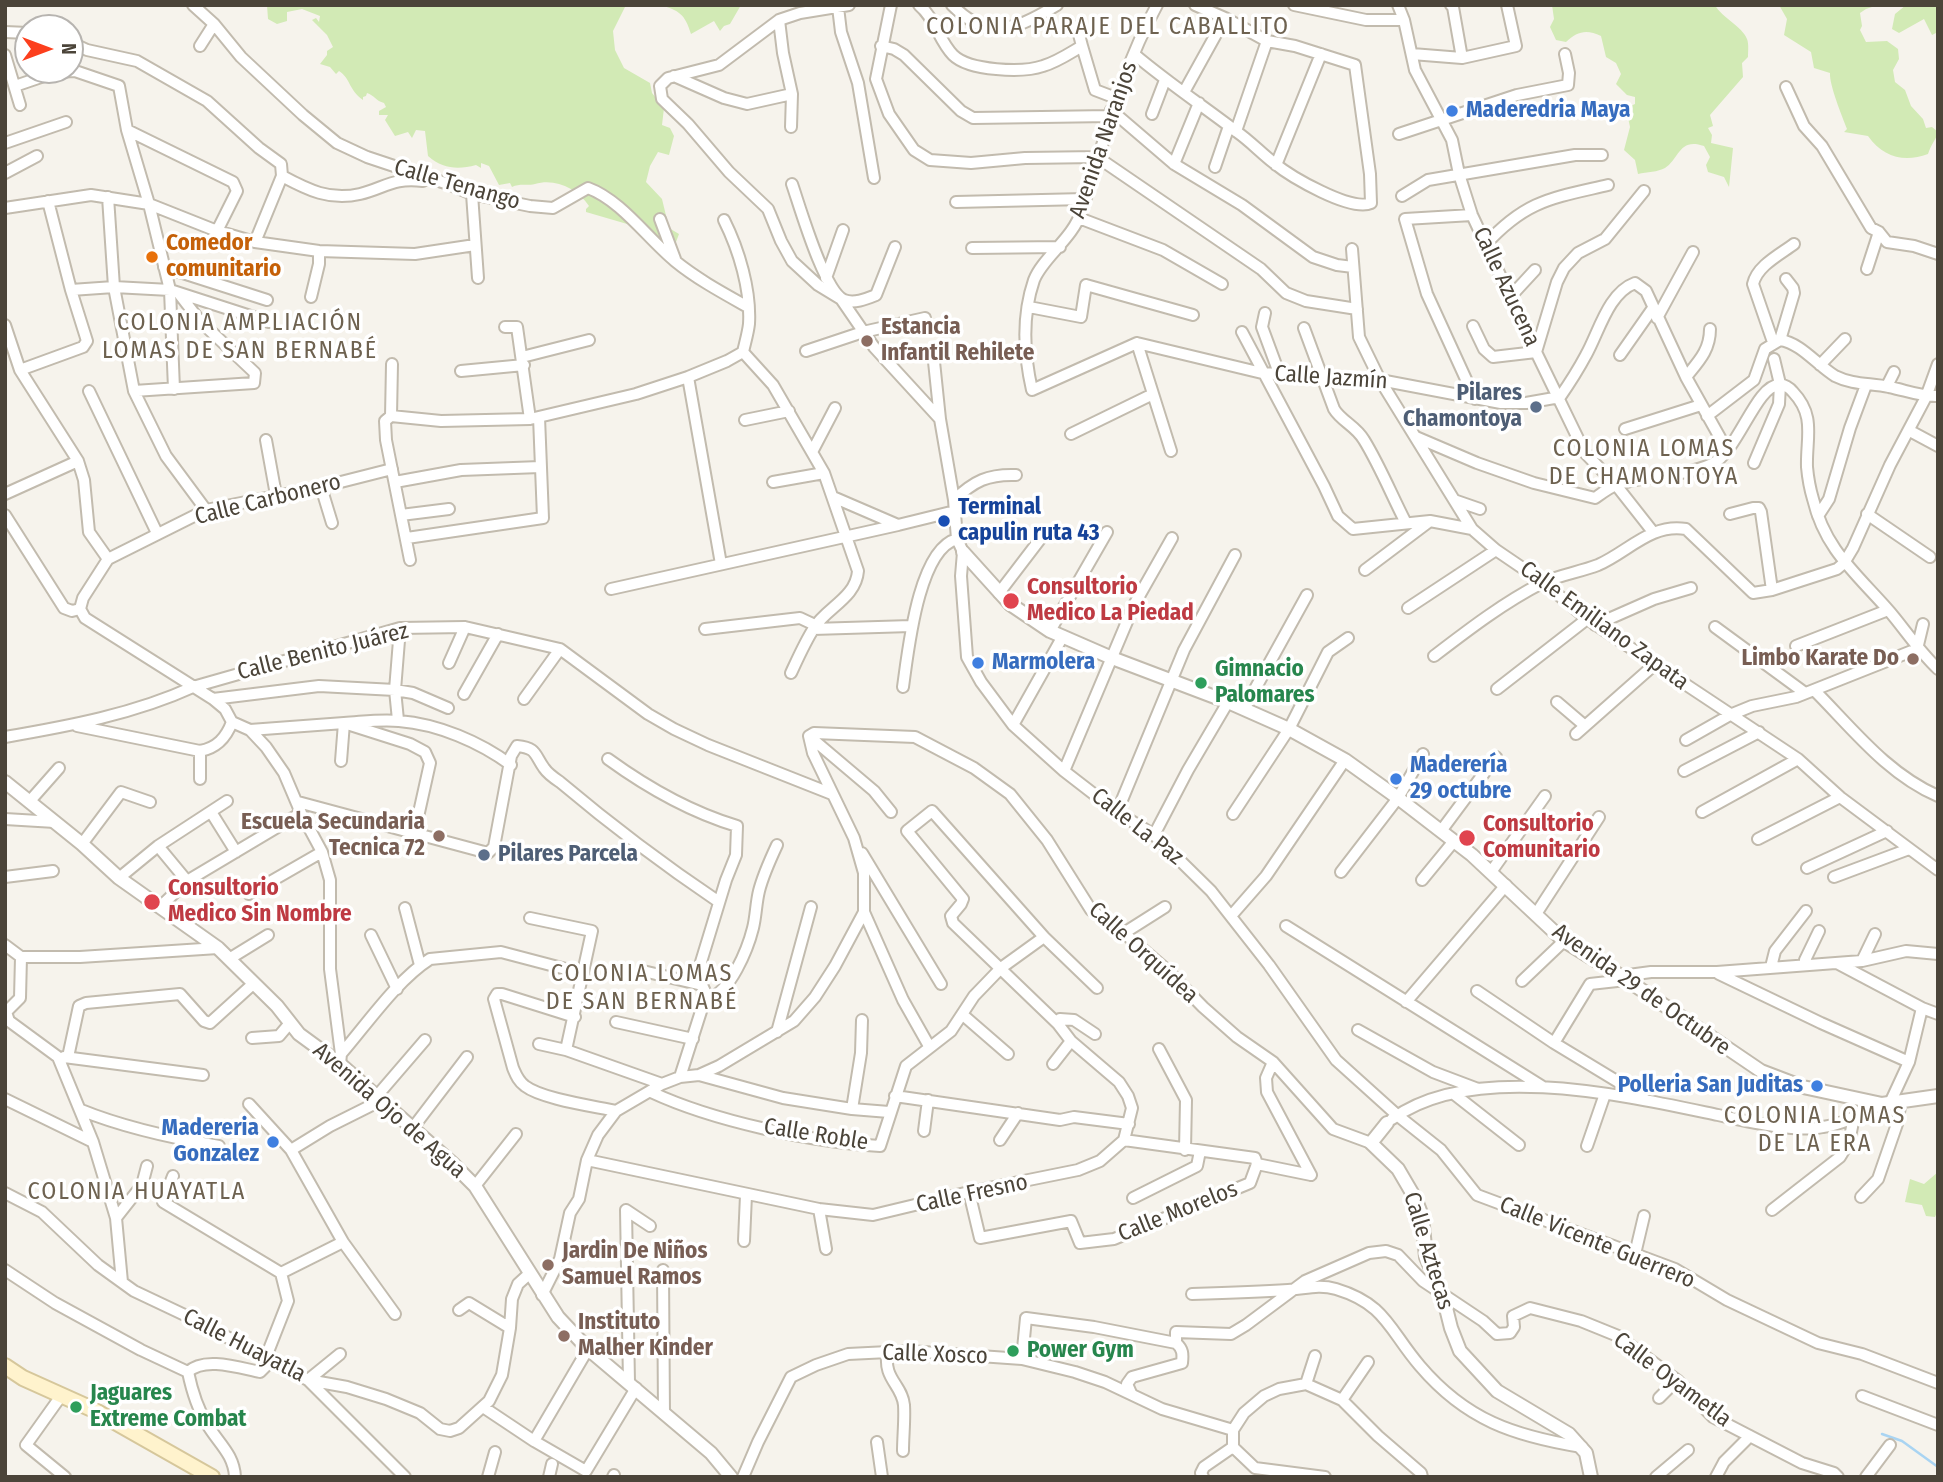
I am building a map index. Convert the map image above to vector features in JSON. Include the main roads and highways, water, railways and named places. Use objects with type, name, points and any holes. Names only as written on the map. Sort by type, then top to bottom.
[{"type":"main road","points":[[6,1368],[92,1409],[212,1477]]},
{"type":"waterway","points":[[1882,1434],[1902,1441],[1938,1467]]},
{"type":"place","name":"Maderedria Maya","points":[[1452,111]]},
{"type":"place","name":"Comedor comunitario","points":[[152,257]]},
{"type":"place","name":"Estancia Infantil Rehilete","points":[[867,341]]},
{"type":"place","name":"Pilares Chamontoya","points":[[1536,407]]},
{"type":"place","name":"Terminal capulin ruta 43","points":[[944,521]]},
{"type":"place","name":"Consultorio Medico La Piedad","points":[[1011,601]]},
{"type":"place","name":"Limbo Karate Do","points":[[1913,659]]},
{"type":"place","name":"Marmolera","points":[[978,663]]},
{"type":"place","name":"Gimnacio Palomares","points":[[1201,683]]},
{"type":"place","name":"Maderería 29 octubre","points":[[1396,779]]},
{"type":"place","name":"Escuela Secundaria Tecnica 72","points":[[439,836]]},
{"type":"place","name":"Consultorio Comunitario","points":[[1467,838]]},
{"type":"place","name":"Pilares Parcela","points":[[484,855]]},
{"type":"place","name":"Consultorio Medico Sin Nombre","points":[[152,902]]},
{"type":"place","name":"Polleria San Juditas","points":[[1817,1086]]},
{"type":"place","name":"Madereria Gonzalez","points":[[273,1142]]},
{"type":"place","name":"Jardin De Niños Samuel Ramos","points":[[548,1265]]},
{"type":"place","name":"Instituto Malher Kinder","points":[[564,1336]]},
{"type":"place","name":"Power Gym","points":[[1013,1351]]},
{"type":"place","name":"Jaguares Extreme Combat","points":[[76,1407]]},
{"type":"district","name":"COLONIA PARAJE DEL CABALLITO","points":[[1108,27]]},
{"type":"district","name":"COLONIA AMPLIACIÓN LOMAS DE SAN BERNABÉ","points":[[240,337]]},
{"type":"district","name":"COLONIA LOMAS DE CHAMONTOYA","points":[[1644,463]]},
{"type":"district","name":"COLONIA LOMAS DE SAN BERNABÉ","points":[[642,988]]},
{"type":"district","name":"COLONIA LOMAS DE LA ERA","points":[[1815,1130]]},
{"type":"district","name":"COLONIA HUAYATLA","points":[[137,1192]]}]
